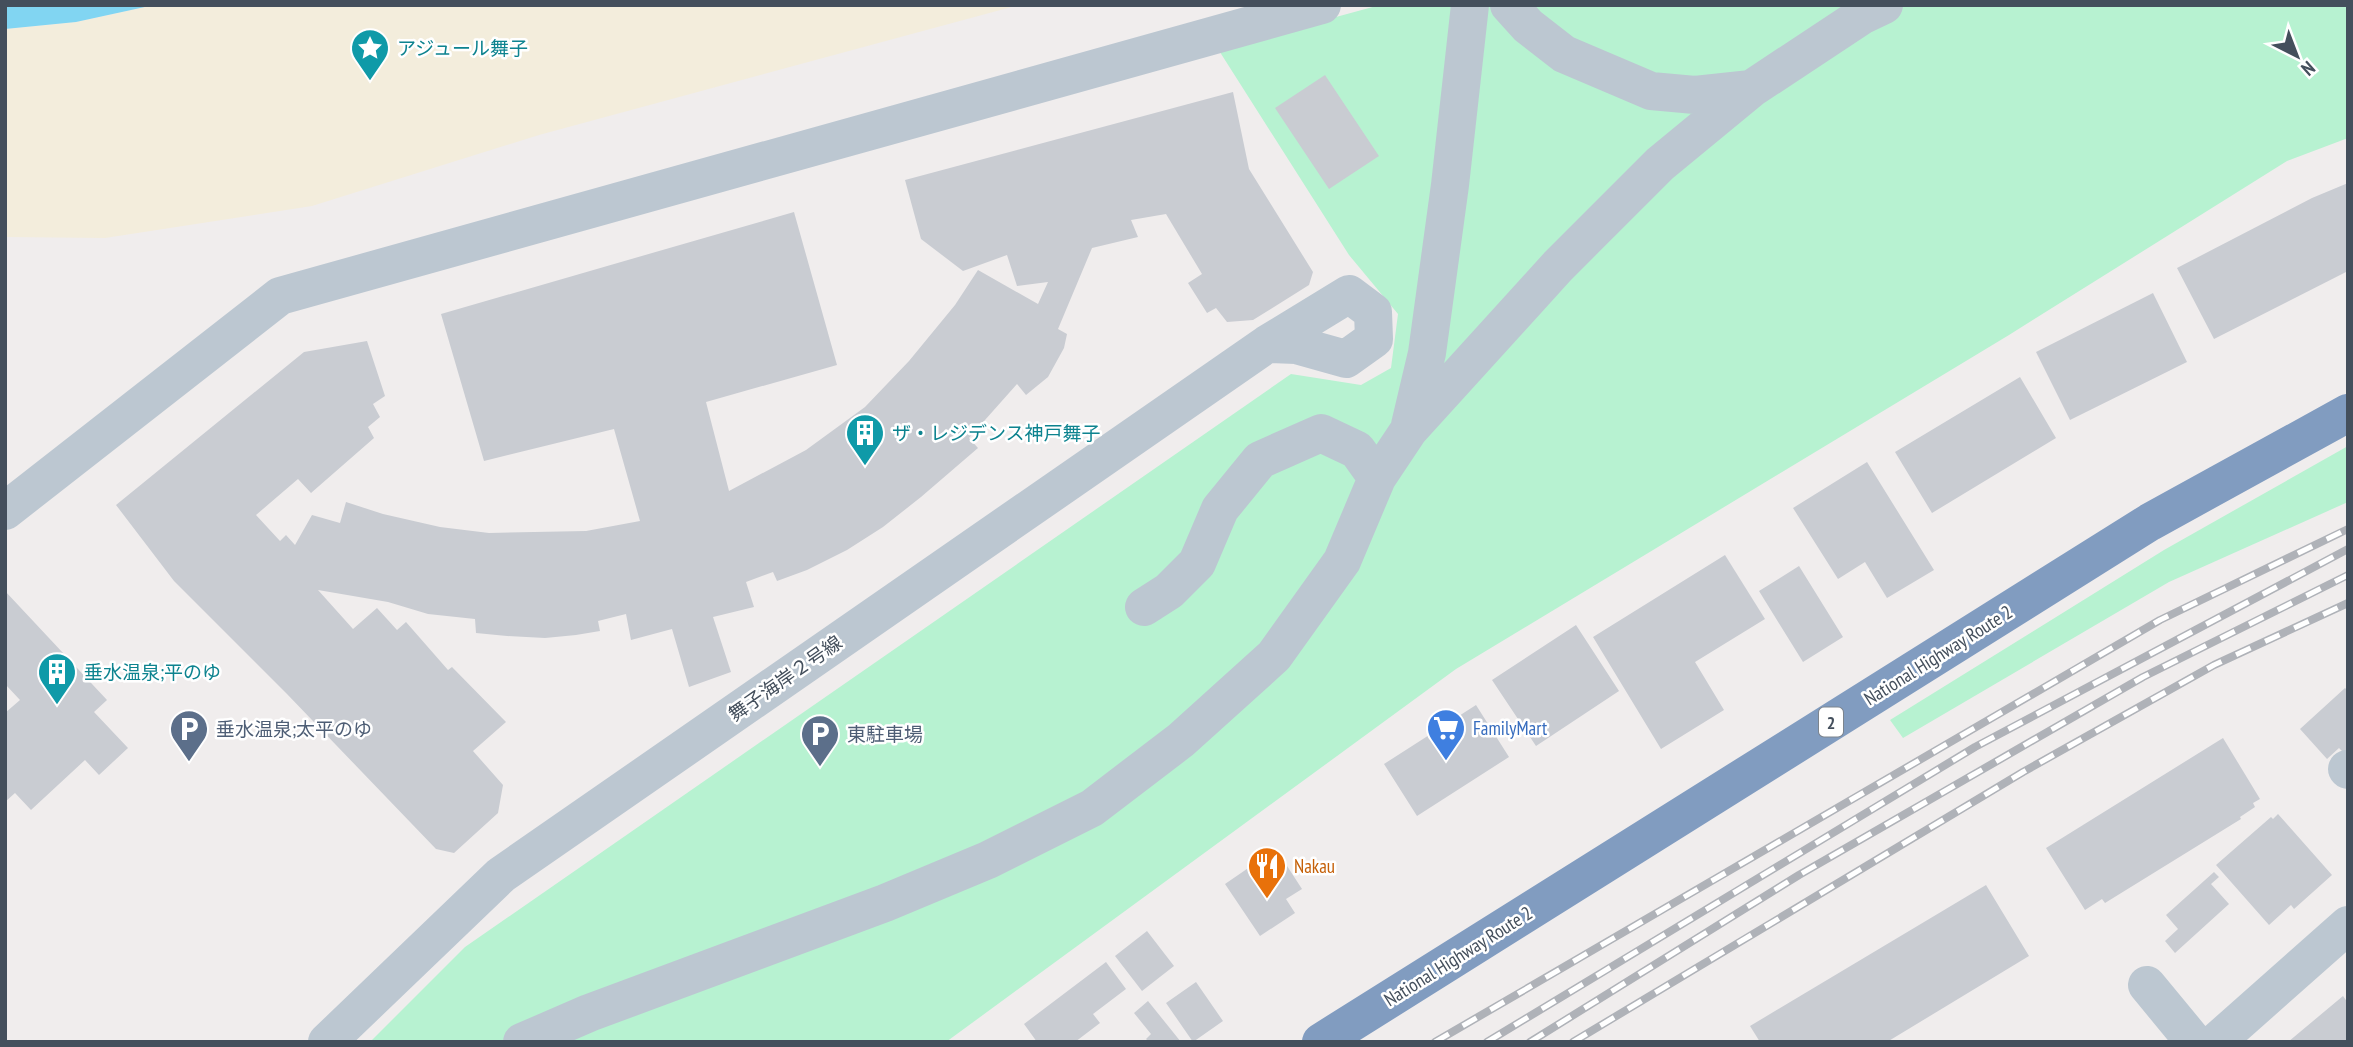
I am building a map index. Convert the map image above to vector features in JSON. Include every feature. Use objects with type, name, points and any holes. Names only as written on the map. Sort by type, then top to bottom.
[{"type":"highway","name":"National Highway Route 2","points":[[1321,1042],[2150,522],[2348,413]]},
{"type":"street","points":[[5,511],[280,296],[1322,5]]},
{"type":"street","points":[[1409,430],[1427,353],[1450,185],[1469,5]]},
{"type":"street","points":[[1508,5],[1528,26],[1564,54],[1651,91],[1695,95],[1751,89]]},
{"type":"street","points":[[522,1042],[589,1013],[885,903],[988,860],[1092,808],[1181,740],[1274,656],[1342,561],[1377,478],[1409,430],[1558,266],[1660,164],[1751,89],[1863,15],[1884,5]]},
{"type":"street","name":"舞子海岸２号線","points":[[327,1042],[501,874],[1267,344]]},
{"type":"street","points":[[1144,607],[1169,591],[1197,563],[1220,509],[1260,460],[1321,433],[1357,450],[1377,478]]},
{"type":"street","points":[[2216,1042],[2348,925]]},
{"type":"street","points":[[2147,985],[2194,1042]]},
{"type":"green space","points":[[1380,5],[2348,5],[2348,138],[2287,161],[2009,335],[1456,669],[946,1042],[370,1042],[465,947],[1291,374],[1361,385],[1391,368],[1398,314],[1349,255],[1218,49]]},
{"type":"green space","points":[[2348,446],[2348,502],[2169,582],[1903,738],[1890,720],[2164,550]]},
{"type":"sand","name":"アジュール舞子","points":[[154,5],[1019,5],[539,135],[312,206],[105,238],[5,237],[5,29],[76,22]]},
{"type":"water","points":[[5,5],[154,5],[76,22],[5,29]]},
{"type":"building","points":[[1325,75],[1379,156],[1329,189],[1275,108]]},
{"type":"building","name":"ザ・レジデンス神戸舞子","points":[[1233,92],[1249,169],[1313,272],[1309,285],[1253,320],[1227,322],[1216,308],[1207,313],[1188,283],[1202,274],[1166,214],[1131,220],[1138,237],[1092,248],[1058,329],[1067,334],[1064,348],[1048,377],[1026,395],[1017,384],[969,438],[978,448],[883,527],[847,550],[777,581],[773,572],[746,582],[754,607],[713,617],[731,672],[689,687],[672,629],[631,640],[626,614],[598,621],[600,631],[545,638],[507,636],[476,633],[475,619],[428,614],[388,602],[318,590],[353,629],[377,608],[397,630],[406,622],[448,670],[452,667],[506,722],[473,751],[503,785],[498,813],[454,853],[436,849],[174,581],[116,505],[304,352],[367,341],[385,396],[373,404],[380,417],[368,427],[374,438],[311,493],[298,479],[256,515],[280,541],[286,535],[295,545],[312,515],[340,523],[346,502],[440,527],[489,533],[586,531],[640,521],[614,429],[484,461],[441,314],[794,212],[837,365],[706,402],[729,491],[806,450],[865,407],[909,361],[955,305],[978,270],[1038,304],[1048,282],[1017,286],[1007,255],[963,271],[921,239],[905,180]]},
{"type":"building","points":[[2348,183],[2348,271],[2214,339],[2177,268],[2312,198]]},
{"type":"building","points":[[2153,293],[2187,362],[2070,420],[2036,352]]},
{"type":"building","points":[[2020,377],[2056,438],[1932,513],[1895,452]]},
{"type":"building","points":[[1867,462],[1934,570],[1887,598],[1865,562],[1838,579],[1793,508]]},
{"type":"building","points":[[1725,555],[1765,619],[1695,662],[1724,710],[1661,749],[1593,637]]},
{"type":"building","points":[[1799,566],[1843,637],[1803,662],[1759,591]]},
{"type":"building","name":"垂水温泉;平のゆ","points":[[5,591],[107,700],[94,712],[128,748],[99,775],[85,760],[31,810],[15,793],[5,802],[5,713],[20,700],[5,684]]},
{"type":"building","points":[[1576,625],[1619,691],[1536,746],[1492,680]]},
{"type":"building","points":[[2345,688],[2348,691],[2348,757],[2339,748],[2327,759],[2300,729]]},
{"type":"building","points":[[1476,705],[1509,757],[1417,816],[1384,764]]},
{"type":"building","points":[[2223,738],[2260,799],[2253,803],[2255,807],[2240,817],[2241,819],[2105,903],[2102,899],[2085,910],[2046,848]]},
{"type":"building","points":[[2278,814],[2332,875],[2294,909],[2291,905],[2269,925],[2216,865],[2271,817],[2273,819]]},
{"type":"building","points":[[1276,849],[1302,889],[1286,899],[1295,913],[1260,936],[1225,884]]},
{"type":"building","points":[[2214,872],[2219,877],[2211,884],[2229,904],[2175,953],[2165,941],[2178,929],[2166,915]]},
{"type":"building","points":[[1986,885],[2029,956],[1887,1042],[1760,1042],[1750,1026]]},
{"type":"building","points":[[1147,931],[1174,966],[1142,991],[1115,956]]},
{"type":"building","points":[[1106,962],[1126,989],[1093,1014],[1100,1023],[1075,1042],[1037,1042],[1024,1024]]},
{"type":"building","points":[[1196,982],[1223,1021],[1193,1042],[1166,1003]]},
{"type":"building","points":[[2343,996],[2348,1003],[2348,1042],[2288,1042]]},
{"type":"building","points":[[1148,1001],[1181,1042],[1149,1042],[1146,1039],[1151,1034],[1134,1013]]},
{"type":"railway","points":[[1435,1042],[2160,620],[2348,529]]},
{"type":"railway","points":[[1487,1042],[1975,747],[2348,549]]},
{"type":"railway","points":[[1530,1042],[1799,875],[2143,677],[2348,575]]},
{"type":"railway","points":[[1573,1042],[2023,772],[2214,665],[2348,603]]},
{"type":"place","name":"アジュール舞子","points":[[370,82]]},
{"type":"place","name":"ザ・レジデンス神戸舞子","points":[[865,467]]},
{"type":"place","name":"垂水温泉;平のゆ","points":[[57,706]]},
{"type":"place","name":"FamilyMart","points":[[1446,762]]},
{"type":"place","name":"垂水温泉;太平のゆ","points":[[189,763]]},
{"type":"place","name":"東駐車場","points":[[820,768]]},
{"type":"place","name":"Nakau","points":[[1267,900]]}]
